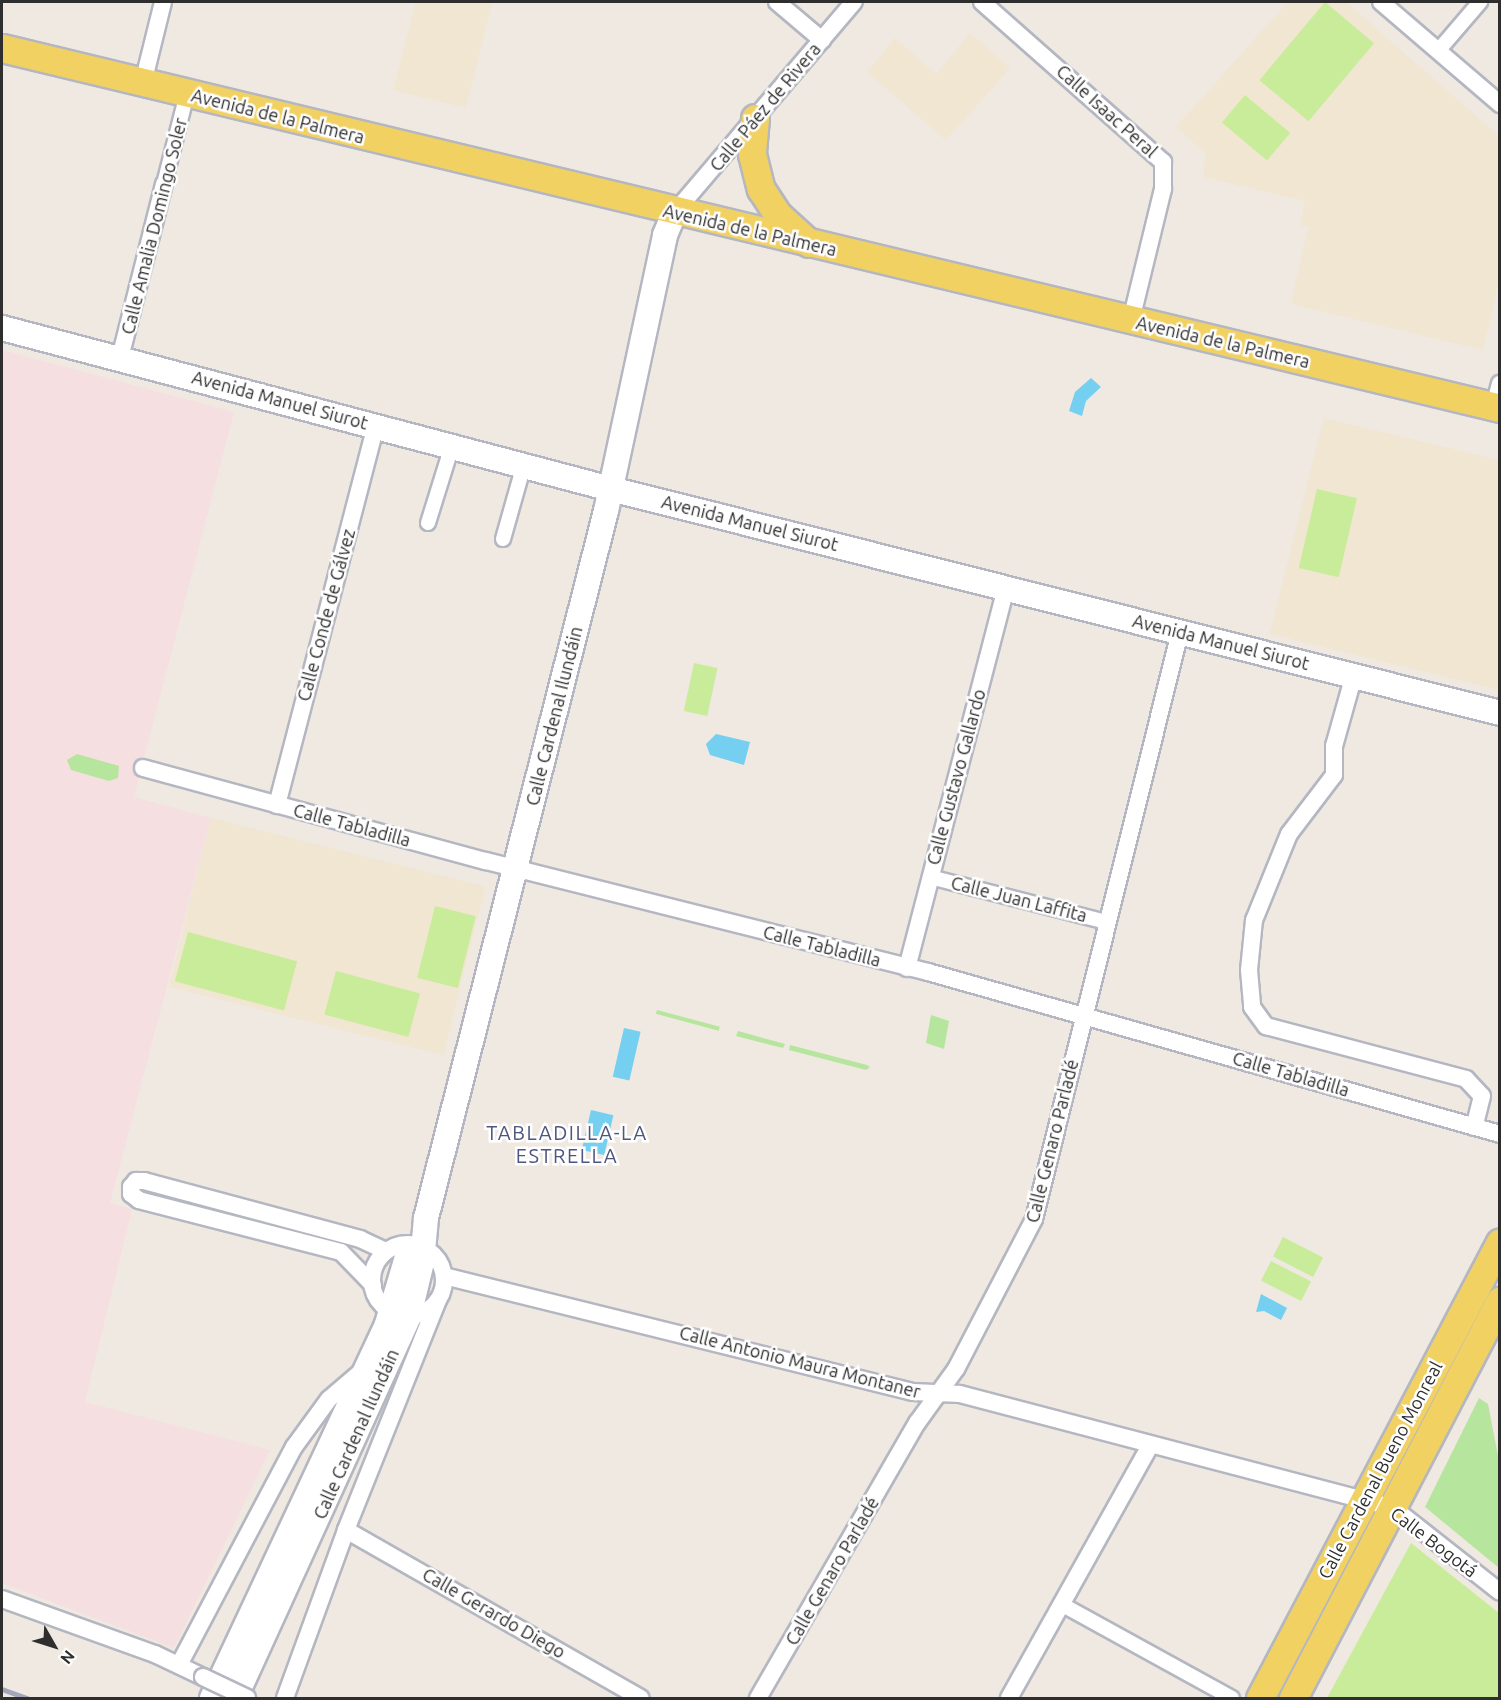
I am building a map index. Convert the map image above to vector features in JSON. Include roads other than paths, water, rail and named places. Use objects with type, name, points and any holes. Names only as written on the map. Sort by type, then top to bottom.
[{"type":"main road","name":"Avenida de la Palmera","points":[[2,48],[675,212],[1131,320],[1498,399]]},
{"type":"main road","points":[[755,118],[752,154],[761,189],[777,214],[810,244]]},
{"type":"main road","name":"Calle Cardenal Ilundáin","points":[[252,1638],[401,1314],[611,489],[666,235],[675,212]]},
{"type":"main road","name":"Avenida Manuel Siurot","points":[[2,328],[376,425],[611,489],[1500,712]]},
{"type":"main road","name":"Calle Cardenal Bueno Monreal","points":[[1260,1698],[1497,1245]]},
{"type":"main road","name":"Calle Cardenal Bueno Monreal","points":[[1293,1698],[1500,1300]]},
{"type":"main road","name":"Calle Cardenal Ilundáin","points":[[252,1638],[367,1366],[401,1314]]},
{"type":"main road","points":[[207,1688],[252,1638]]},
{"type":"main road","points":[[235,1698],[252,1638]]},
{"type":"street","points":[[143,83],[163,2]]},
{"type":"street","points":[[777,2],[822,40]]},
{"type":"street","name":"Calle Páez de Rivera","points":[[675,212],[854,2]]},
{"type":"street","name":"Calle Isaac Peral","points":[[982,2],[1163,162],[1163,189],[1131,320]]},
{"type":"street","points":[[1380,2],[1500,104]]},
{"type":"street","points":[[1438,51],[1480,2]]},
{"type":"street","name":"Calle Amalia Domingo Soler","points":[[120,358],[187,94]]},
{"type":"street","name":"Calle Conde de Gálvez","points":[[277,805],[376,425]]},
{"type":"street","points":[[428,523],[452,446]]},
{"type":"street","points":[[503,539],[524,465]]},
{"type":"street","name":"Calle Gustavo Gallardo","points":[[907,968],[1006,587]]},
{"type":"street","name":"Calle Genaro Parladé","points":[[758,1698],[936,1394],[956,1369],[1034,1220],[1180,632]]},
{"type":"street","points":[[1354,675],[1334,746],[1334,775],[1289,834],[1254,920],[1249,970],[1252,1007],[1266,1026],[1466,1079],[1482,1096],[1474,1127]]},
{"type":"street","name":"Calle Tabladilla","points":[[142,768],[515,868],[1084,1014],[1500,1134]]},
{"type":"street","name":"Calle Juan Laffita","points":[[930,877],[1107,922]]},
{"type":"street","points":[[438,1299],[426,1311],[401,1314],[379,1301],[373,1285],[341,1252],[133,1197],[131,1187],[140,1180],[360,1239],[386,1251],[418,1245],[436,1256],[444,1276]]},
{"type":"street","points":[[167,1207],[172,1189]]},
{"type":"street","points":[[373,1285],[377,1262],[386,1251]]},
{"type":"street","name":"Calle Antonio Maura Montaner","points":[[444,1276],[913,1392],[960,1394],[1364,1502]]},
{"type":"street","name":"Calle Cardenal Ilundáin","points":[[285,1698],[346,1530],[438,1299],[444,1276]]},
{"type":"street","name":"Calle Cardenal Ilundáin","points":[[179,1665],[294,1447],[329,1399],[367,1366]]},
{"type":"street","points":[[1009,1698],[1150,1446]]},
{"type":"street","name":"Calle Bogotá","points":[[1364,1502],[1392,1507],[1500,1592]]},
{"type":"street","name":"Calle Gerardo Diego","points":[[346,1530],[640,1698]]},
{"type":"street","points":[[2,1599],[179,1665],[207,1688],[247,1698]]},
{"type":"street","points":[[1062,1604],[1232,1698]]},
{"type":"water","points":[[1091,378],[1101,387],[1086,401],[1082,416],[1069,411],[1075,392]]},
{"type":"water","points":[[716,734],[750,742],[744,765],[710,755],[706,744]]},
{"type":"water","points":[[624,1028],[641,1032],[629,1081],[613,1077]]},
{"type":"water","points":[[591,1110],[613,1115],[604,1155],[582,1150]]},
{"type":"water","points":[[1261,1294],[1287,1308],[1281,1320],[1264,1311],[1256,1312]]},
{"type":"railway","points":[[2,1689],[27,1698]]},
{"type":"district","name":"TABLADILLA-LA ESTRELLA","points":[[567,1144]]}]
